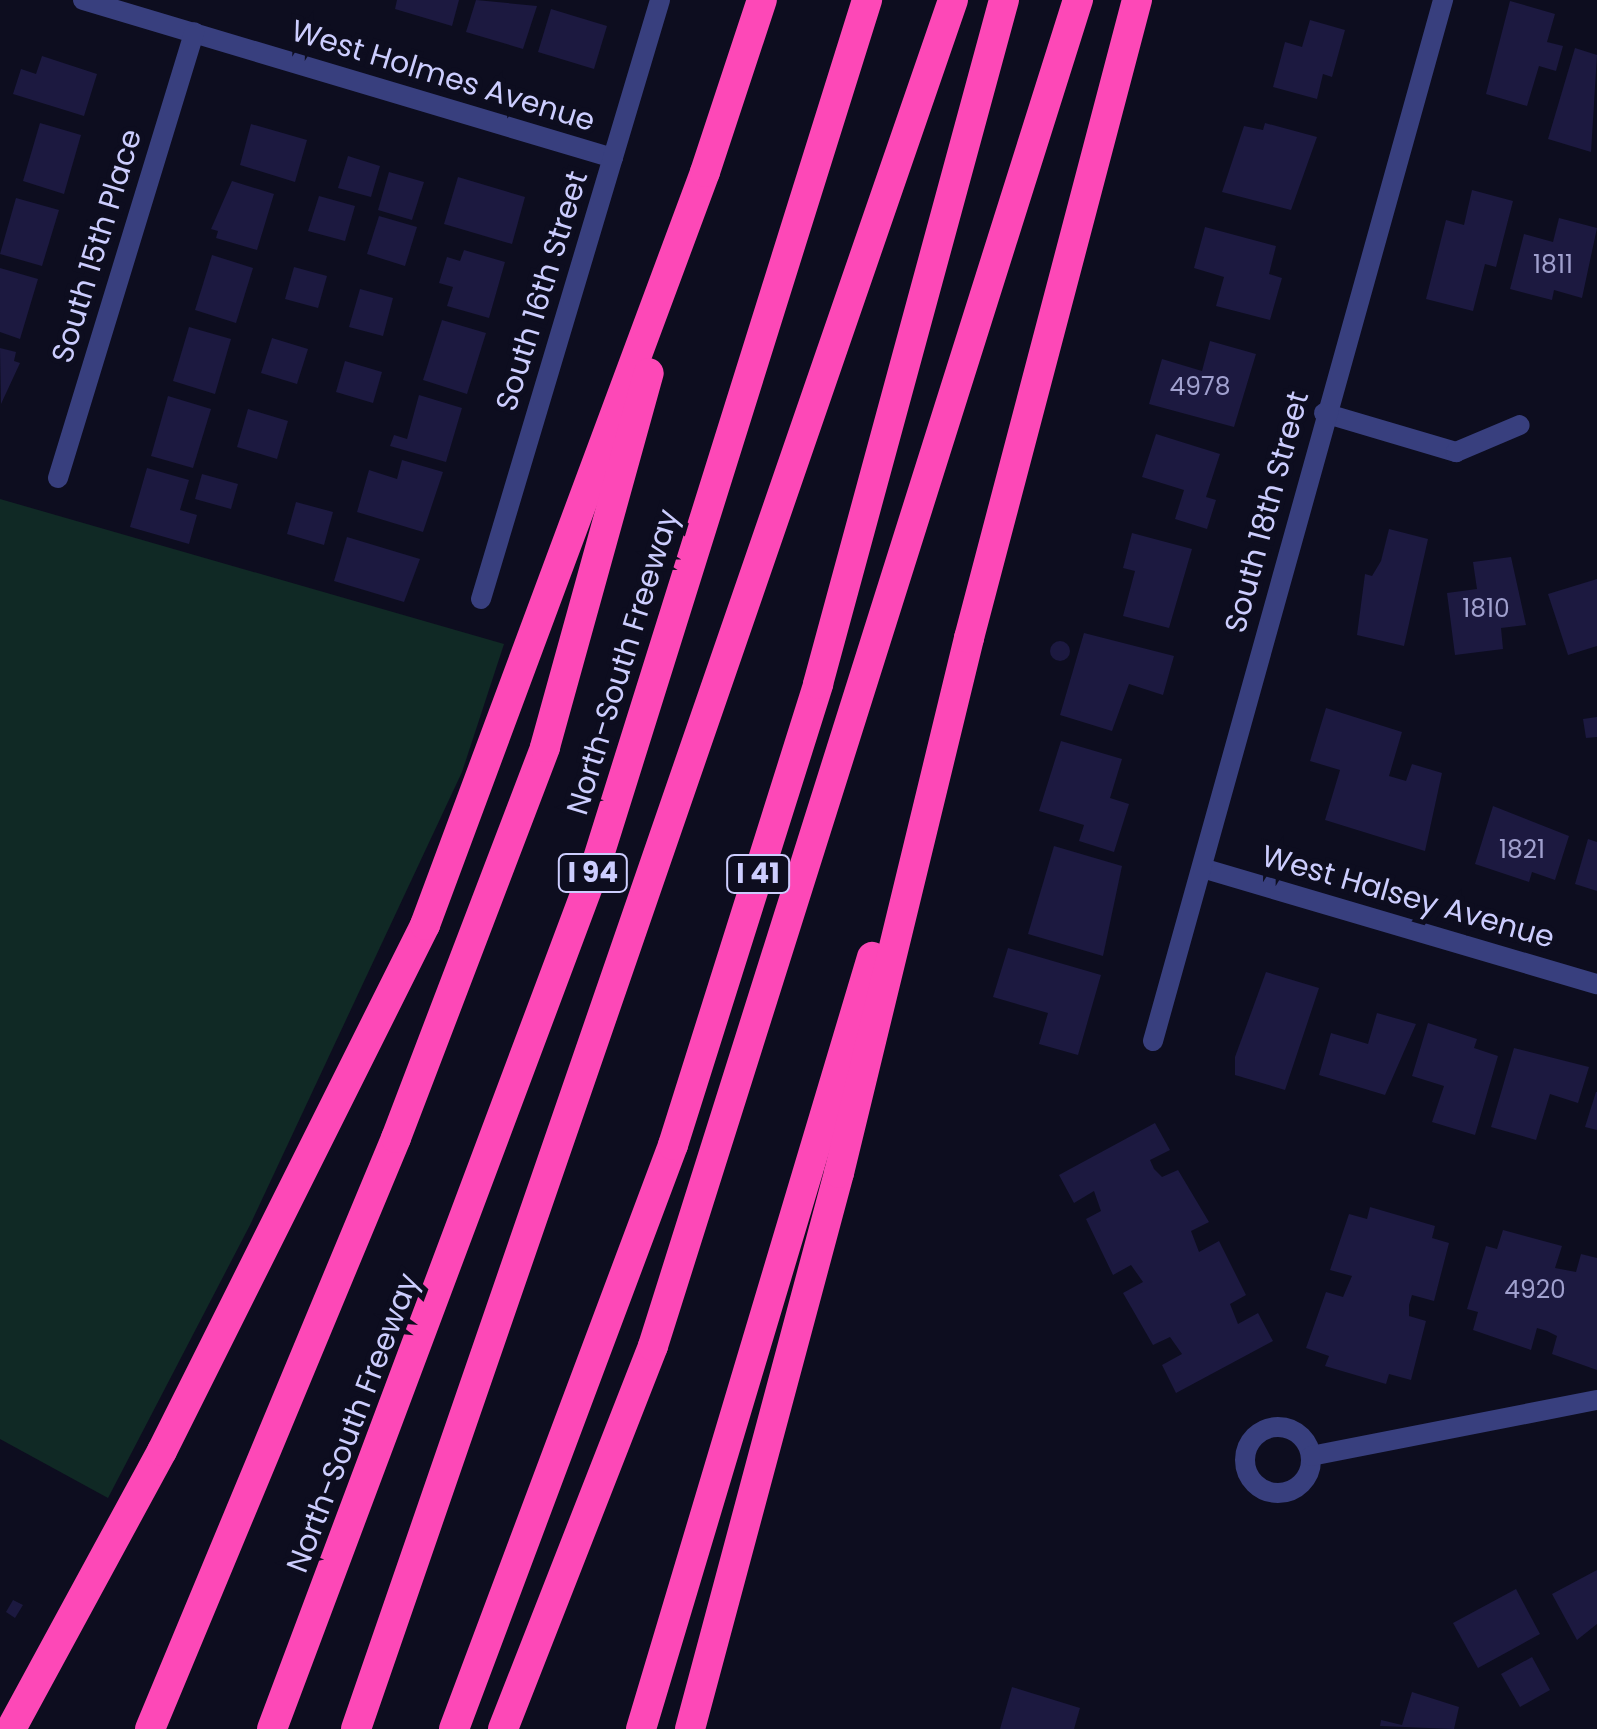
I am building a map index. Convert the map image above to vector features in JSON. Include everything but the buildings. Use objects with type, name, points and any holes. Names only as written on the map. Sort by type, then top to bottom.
[{"type":"highway","points":[[11,1729],[162,1451],[425,925],[705,172],[762,0]]},
{"type":"highway","name":"North-South Freeway","points":[[272,1729],[595,868],[867,0]]},
{"type":"highway","name":"I 94","points":[[356,1729],[953,0]]},
{"type":"highway","name":"I 41","points":[[454,1729],[673,1145],[818,684],[1004,0]]},
{"type":"highway","points":[[503,1729],[653,1346],[1078,0]]},
{"type":"highway","points":[[690,1729],[839,1173],[969,638],[1137,0]]},
{"type":"highway","points":[[148,1729],[189,1646],[396,1138],[545,747],[705,172]]},
{"type":"highway","points":[[641,1729],[969,638]]},
{"type":"street","name":"West Holmes Avenue","points":[[82,0],[613,158]]},
{"type":"street","name":"South 16th Street","points":[[481,599],[660,0]]},
{"type":"street","name":"South 18th Street","points":[[1153,1041],[1324,413],[1443,0]]},
{"type":"street","name":"South 15th Place","points":[[58,478],[194,32]]},
{"type":"street","points":[[1324,413],[1456,452],[1520,425]]},
{"type":"street","name":"West Halsey Avenue","points":[[1202,868],[1597,984]]},
{"type":"street","points":[[1311,1456],[1597,1400]]},
{"type":"green space","points":[[0,499],[504,644],[462,772],[250,1225],[108,1498],[0,1439]]}]
